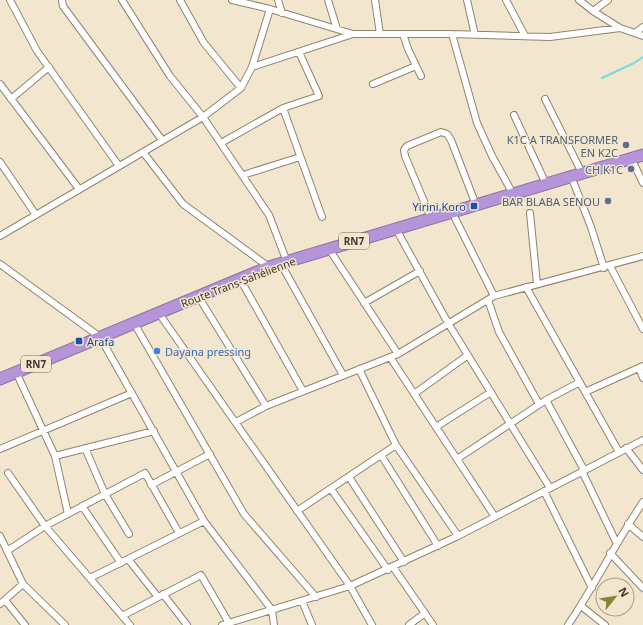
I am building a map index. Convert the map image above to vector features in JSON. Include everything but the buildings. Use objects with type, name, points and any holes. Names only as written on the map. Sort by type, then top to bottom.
[{"type":"highway","name":"Route Trans-Sahélienne","points":[[0,379],[269,267],[643,155]]},
{"type":"street","points":[[10,0],[37,50],[119,166]]},
{"type":"street","points":[[62,0],[63,6],[162,140]]},
{"type":"street","points":[[122,0],[170,76],[203,116],[269,215],[284,263],[343,375]]},
{"type":"street","points":[[180,0],[204,43],[241,88]]},
{"type":"street","points":[[232,0],[282,12],[353,34],[452,34],[550,37],[620,28]]},
{"type":"street","points":[[278,0],[282,12]]},
{"type":"street","points":[[328,0],[337,29]]},
{"type":"street","points":[[375,0],[380,34]]},
{"type":"street","points":[[468,0],[475,35]]},
{"type":"street","points":[[506,0],[525,36]]},
{"type":"street","points":[[580,0],[593,11],[620,28],[643,36]]},
{"type":"street","points":[[593,11],[608,0]]},
{"type":"street","points":[[0,236],[203,116],[241,88],[252,67],[270,9]]},
{"type":"street","points":[[635,33],[643,27]]},
{"type":"street","points":[[252,67],[353,34]]},
{"type":"street","points":[[403,34],[421,76]]},
{"type":"street","points":[[452,34],[477,123],[492,156],[513,194]]},
{"type":"street","points":[[221,143],[282,108],[318,96],[299,52]]},
{"type":"street","points":[[373,84],[416,66]]},
{"type":"street","points":[[11,99],[49,67]]},
{"type":"street","points":[[0,84],[79,190]]},
{"type":"street","points":[[545,99],[582,173]]},
{"type":"street","points":[[282,108],[322,217]]},
{"type":"street","points":[[514,115],[546,184]]},
{"type":"street","points":[[431,218],[405,156],[404,150],[407,146],[441,132],[447,134],[451,140],[476,205]]},
{"type":"street","points":[[143,152],[184,204],[269,267]]},
{"type":"street","points":[[242,175],[300,157]]},
{"type":"street","points":[[631,158],[643,183]]},
{"type":"street","points":[[0,162],[36,215]]},
{"type":"street","points":[[571,176],[592,227],[604,268]]},
{"type":"street","points":[[452,212],[494,296]]},
{"type":"street","points":[[530,213],[537,284]]},
{"type":"street","points":[[396,229],[448,323],[550,488]]},
{"type":"street","points":[[329,249],[398,354]]},
{"type":"street","points":[[236,422],[266,406],[398,354],[494,296],[604,268],[643,256]]},
{"type":"street","points":[[0,264],[100,337],[204,520],[272,610],[274,625]]},
{"type":"street","points":[[610,266],[643,329]]},
{"type":"street","points":[[364,303],[420,271]]},
{"type":"street","points":[[240,279],[303,391]]},
{"type":"street","points":[[526,287],[619,452]]},
{"type":"street","points":[[198,296],[266,406]]},
{"type":"street","points":[[488,300],[498,332],[539,404]]},
{"type":"street","points":[[158,312],[350,586],[372,625]]},
{"type":"street","points":[[134,323],[244,514],[316,596]]},
{"type":"street","points":[[414,394],[468,355]]},
{"type":"street","points":[[390,357],[495,517]]},
{"type":"street","points":[[586,392],[641,367],[643,378]]},
{"type":"street","points":[[359,369],[396,445],[458,536]]},
{"type":"street","points":[[16,372],[55,456],[68,514]]},
{"type":"street","points":[[457,459],[539,404],[580,382]]},
{"type":"street","points":[[436,426],[491,392]]},
{"type":"street","points":[[0,449],[132,393]]},
{"type":"street","points":[[546,400],[583,471],[616,542]]},
{"type":"street","points":[[55,456],[154,431]]},
{"type":"street","points":[[222,625],[350,586],[438,546],[643,440]]},
{"type":"street","points":[[297,511],[396,445]]},
{"type":"street","points":[[85,448],[105,494],[129,534]]},
{"type":"street","points":[[626,448],[643,470]]},
{"type":"street","points":[[151,485],[210,454]]},
{"type":"street","points":[[381,455],[438,546]]},
{"type":"street","points":[[8,473],[45,526],[130,625]]},
{"type":"street","points":[[7,551],[45,526],[145,473],[179,533]]},
{"type":"street","points":[[349,477],[404,562]]},
{"type":"street","points":[[331,489],[433,625]]},
{"type":"street","points":[[544,491],[592,588]]},
{"type":"street","points":[[568,625],[592,588],[616,542],[643,502]]},
{"type":"street","points":[[82,506],[121,563]]},
{"type":"street","points":[[90,578],[204,520]]},
{"type":"street","points":[[628,524],[643,537]]},
{"type":"street","points":[[0,536],[23,584],[65,625]]},
{"type":"street","points":[[610,553],[643,588]]},
{"type":"street","points":[[128,559],[160,596],[188,625]]},
{"type":"street","points":[[122,616],[201,575],[229,623]]},
{"type":"street","points":[[23,584],[2,602],[25,625]]},
{"type":"street","points":[[302,601],[312,625]]},
{"type":"street","points":[[581,606],[605,625]]},
{"type":"street","points":[[408,625],[424,613]]},
{"type":"waterway","points":[[602,78],[634,63],[643,57]]},
{"type":"place","name":"K1C A TRANSFORMER EN K2C","points":[[626,145]]},
{"type":"place","name":"CH K1C","points":[[631,169]]},
{"type":"place","name":"BAR BLABA SENOU","points":[[608,201]]},
{"type":"place","name":"Yirini Koro","points":[[474,206]]},
{"type":"place","name":"Arafa","points":[[79,341]]},
{"type":"place","name":"Dayana pressing","points":[[157,351]]}]
